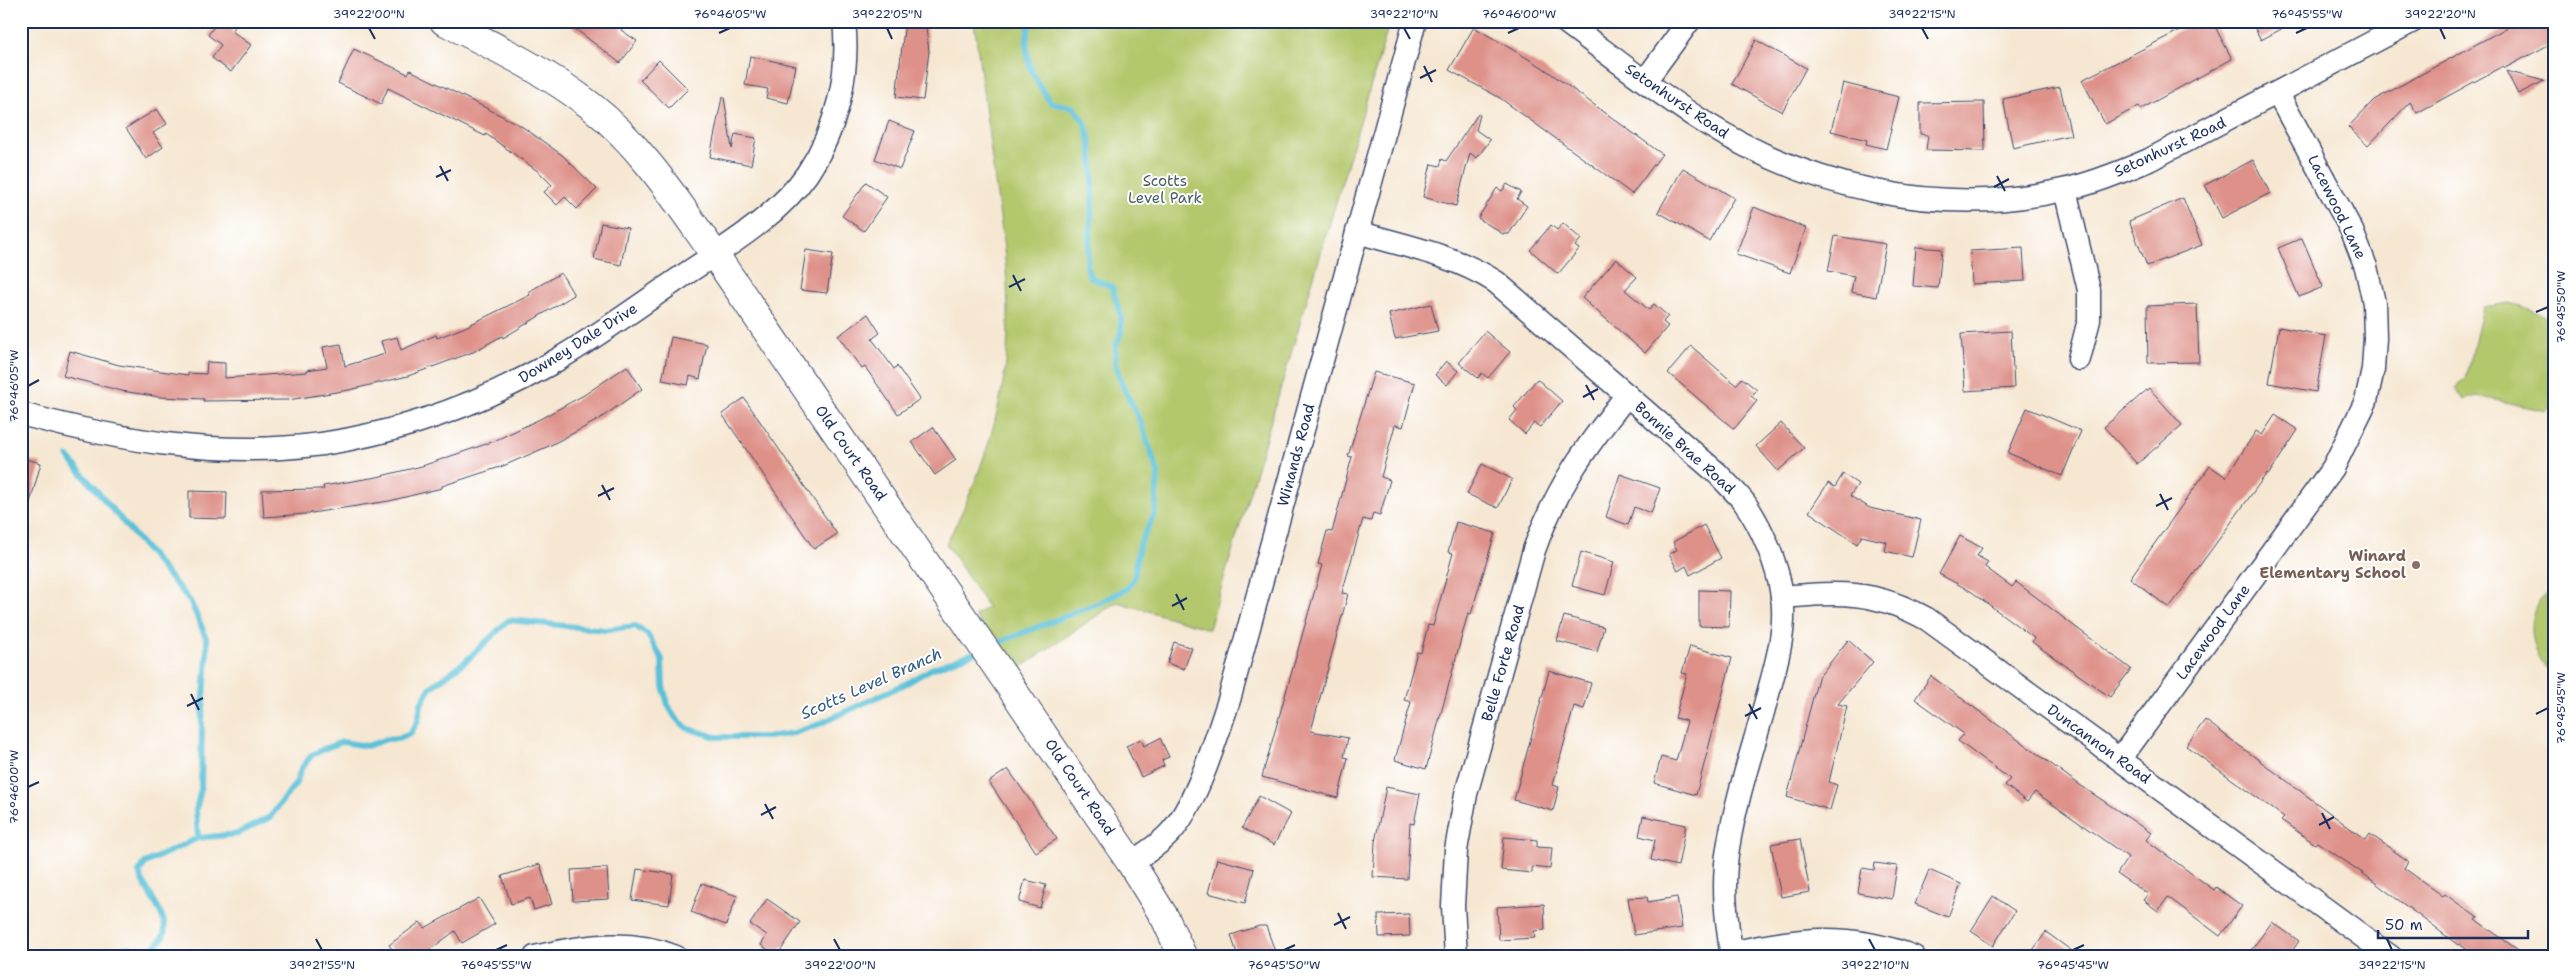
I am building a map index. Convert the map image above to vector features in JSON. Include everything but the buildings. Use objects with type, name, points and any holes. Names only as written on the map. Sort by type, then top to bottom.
[{"type":"main road","name":"Old Court Road","points":[[444,21],[531,65],[592,107],[643,157],[715,255],[1132,863],[1165,918],[1183,957]]},
{"type":"street","name":"Downey Dale Drive","points":[[21,414],[90,432],[148,443],[202,449],[268,450],[324,443],[377,433],[444,413],[501,389],[551,363],[715,255],[752,228],[783,201],[806,174],[824,146],[837,110],[845,77],[844,21]]},
{"type":"street","name":"Winands Road","points":[[1132,863],[1169,834],[1196,789],[1229,700],[1414,21]]},
{"type":"street","name":"Setonhurst Road","points":[[1564,21],[1700,120],[1774,160],[1848,186],[1884,194],[1955,200],[2013,198],[2065,190],[2149,160],[2278,94],[2412,21]]},
{"type":"street","points":[[1645,81],[1689,21]]},
{"type":"street","name":"Lacewood Lane","points":[[2120,759],[2333,468],[2366,401],[2373,369],[2375,338],[2374,303],[2366,267],[2352,231],[2278,94]]},
{"type":"street","points":[[2065,190],[2089,290],[2089,320],[2079,359]]},
{"type":"street","name":"Bonnie Brae Road","points":[[1357,232],[1451,259],[1474,268],[1496,282],[1718,474],[1744,503],[1774,565],[1782,597],[1781,634],[1773,676],[1728,847],[1724,882],[1731,955]]},
{"type":"street","name":"Belle Forte Road","points":[[1456,957],[1453,906],[1455,860],[1466,794],[1534,550],[1548,512],[1566,477],[1626,395]]},
{"type":"street","name":"Duncannon Road","points":[[1782,597],[1831,593],[1857,594],[1881,598],[1904,606],[1927,619],[2391,957]]},
{"type":"street","points":[[1731,955],[1779,942],[1809,939],[1869,944],[1896,950],[1914,957]]},
{"type":"street","points":[[535,957],[580,946],[627,945],[676,957]]},
{"type":"green space","name":"Scotts Level Park","points":[[974,21],[1390,21],[1209,629],[1117,602],[1014,672],[975,615],[988,607],[946,544],[976,479],[991,433],[1002,387],[1008,340],[1008,295],[1004,250]]},
{"type":"green space","points":[[2509,303],[2534,311],[2554,326],[2554,402],[2546,411],[2477,396],[2464,400],[2456,388],[2459,383],[2466,379],[2483,307]]},
{"type":"green space","points":[[2554,592],[2554,675],[2538,657],[2533,645],[2531,631],[2532,618],[2536,607],[2543,598]]},
{"type":"waterway","name":"Scotts Level Branch","points":[[990,646],[1101,602],[1128,588],[1134,578],[1139,546],[1155,513],[1158,473],[1141,423],[1121,382],[1115,363],[1116,345],[1121,333],[1121,317],[1112,287],[1090,277],[1087,267],[1093,178],[1090,142],[1086,126],[1073,107],[1051,103],[1033,74],[1027,55],[1027,34],[1030,21]]},
{"type":"waterway","points":[[68,457],[190,601],[207,640],[202,720],[201,789],[196,810],[198,838]]},
{"type":"waterway","name":"Scotts Level Branch","points":[[118,957],[119,951],[129,947],[145,952],[158,944],[164,935],[164,924],[161,914],[139,872],[145,863],[198,838],[237,834],[270,817],[296,783],[301,769],[312,755],[326,748],[342,742],[367,746],[387,739],[398,739],[410,734],[418,721],[421,704],[430,688],[466,661],[509,620],[605,630],[635,626],[647,634],[662,659],[663,686],[668,705],[675,717],[687,728],[716,737],[768,737],[794,733],[817,725],[907,683],[931,669],[979,651]]},
{"type":"place","name":"Winard Elementary School","points":[[2416,565]]}]
